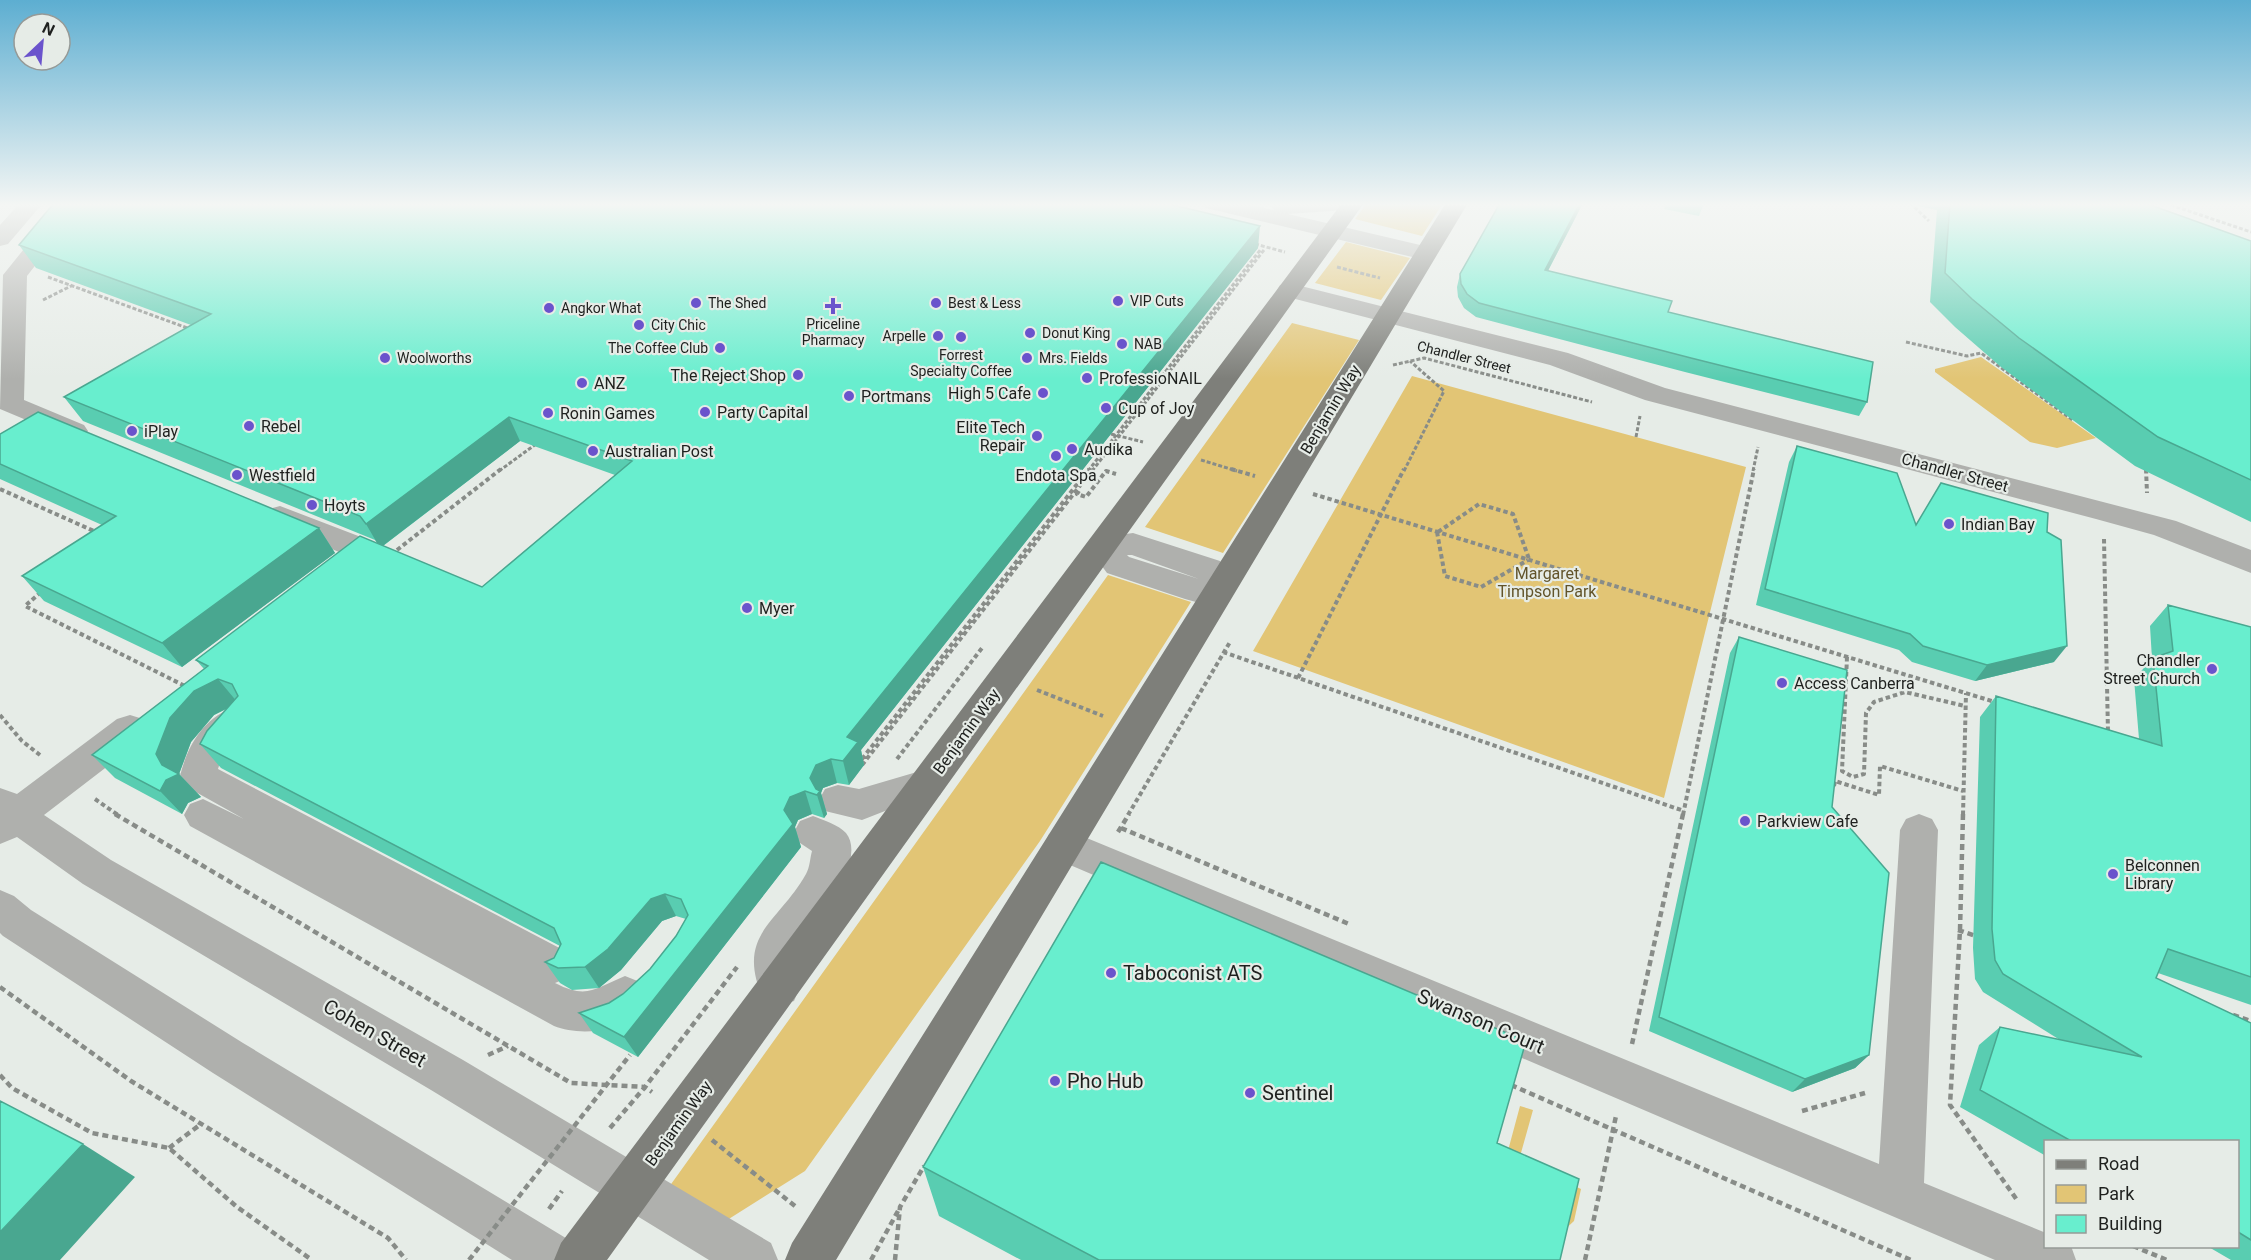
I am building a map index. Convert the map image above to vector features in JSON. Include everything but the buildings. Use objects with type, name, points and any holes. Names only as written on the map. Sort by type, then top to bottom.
[{"type":"main road","name":"Benjamin Way","points":[[578,1260],[1282,300],[1307,262]]},
{"type":"main road","name":"Benjamin Way","points":[[818,1245],[1420,262]]},
{"type":"street","points":[[26,262],[15,275],[10,404],[106,444]]},
{"type":"street","name":"Chandler Street","points":[[1282,300],[1382,325],[1559,359],[1648,404]]},
{"type":"street","name":"Chandler Street","points":[[1382,325],[1419,355],[1555,380],[1648,404],[2102,510],[2165,528],[2251,562]]},
{"type":"street","points":[[256,506],[363,550],[318,585]]},
{"type":"street","points":[[1102,546],[1118,565],[1196,591],[1222,586]]},
{"type":"street","points":[[5,815],[67,777],[152,712]]},
{"type":"street","points":[[237,719],[216,736],[204,752],[198,776],[552,965]]},
{"type":"street","points":[[850,802],[927,784]]},
{"type":"street","name":"Cohen Street","points":[[5,815],[97,872],[447,1075],[754,1260]]},
{"type":"street","points":[[203,815],[569,1012],[608,1009],[638,986],[651,969]]},
{"type":"street","points":[[1900,1196],[1919,830]]},
{"type":"street","points":[[779,987],[774,949],[826,878],[832,844],[813,832]]},
{"type":"street","name":"Swanson Court","points":[[1063,845],[2052,1260]]},
{"type":"street","points":[[0,908],[16,923],[228,1058],[557,1260]]},
{"type":"path","points":[[1253,262],[1113,436],[853,768],[863,765],[1254,262]]},
{"type":"path","points":[[1373,262],[1407,284]]},
{"type":"path","points":[[44,275],[191,330]]},
{"type":"path","points":[[1906,342],[1967,356],[1981,353],[2081,426]]},
{"type":"path","points":[[1298,678],[1444,391],[1419,355],[1390,365]]},
{"type":"path","points":[[1635,437],[1648,404]]},
{"type":"path","points":[[1134,450],[1148,432]]},
{"type":"path","points":[[1116,474],[1106,471],[1086,497],[1077,494],[1122,434]]},
{"type":"path","points":[[1113,436],[1122,434],[1133,439]]},
{"type":"path","points":[[393,552],[533,444],[544,444]]},
{"type":"path","points":[[1585,1260],[1684,811],[1721,618],[1758,446]]},
{"type":"path","points":[[2137,461],[2146,467],[2147,493]]},
{"type":"path","points":[[1109,483],[1122,466]]},
{"type":"path","points":[[0,489],[107,537]]},
{"type":"path","points":[[1437,532],[1479,504],[1513,514],[1529,560]]},
{"type":"path","points":[[1437,532],[1445,576],[1481,587],[1529,560]]},
{"type":"path","points":[[1437,532],[1999,703]]},
{"type":"path","points":[[2097,733],[2108,736],[2104,538]]},
{"type":"path","points":[[45,590],[25,606],[197,692]]},
{"type":"path","points":[[850,802],[983,646]]},
{"type":"path","points":[[1102,862],[1223,652],[1684,811]]},
{"type":"path","points":[[1847,657],[1842,771],[1853,777],[1864,774],[1866,712],[1874,702],[1905,692],[1965,706]]},
{"type":"path","points":[[969,664],[1171,742]]},
{"type":"path","points":[[1966,693],[1960,930],[1950,1105],[2017,1200]]},
{"type":"path","points":[[0,714],[22,741],[112,812],[571,1083],[645,1087],[683,1117],[818,1245]]},
{"type":"path","points":[[851,755],[862,759]]},
{"type":"path","points":[[1833,792],[1835,781],[1879,795],[1880,766],[1963,791]]},
{"type":"path","points":[[1915,914],[1982,939]]},
{"type":"path","points":[[645,1087],[738,965]]},
{"type":"path","points":[[0,987],[131,1081],[388,1238],[406,1260]]},
{"type":"path","points":[[2229,1013],[2251,1021]]},
{"type":"path","points":[[469,1260],[637,1046]]},
{"type":"path","points":[[0,1075],[12,1088],[92,1132],[169,1148],[237,1207],[312,1260]]},
{"type":"path","points":[[1507,1083],[1911,1260]]},
{"type":"path","points":[[1802,1112],[1865,1094],[1866,1083]]},
{"type":"path","points":[[169,1148],[201,1124]]},
{"type":"path","points":[[871,1260],[930,1155]]},
{"type":"path","points":[[895,1260],[900,1207]]},
{"type":"path","points":[[2138,1248],[2167,1260]]},
{"type":"green space","points":[[1331,262],[1407,262],[1381,300],[1315,283]]},
{"type":"green space","points":[[1292,323],[1359,340],[1223,553],[1145,527]]},
{"type":"green space","points":[[1981,357],[2096,438],[2057,448],[2030,442],[1935,372],[1935,369]]},
{"type":"green space","name":"Margaret Timpson Park","points":[[1412,376],[1746,467],[1664,798],[1253,651]]},
{"type":"green space","points":[[1108,575],[1191,602],[1040,841],[805,1171],[724,1222],[669,1187]]},
{"type":"green space","points":[[1520,1106],[1533,1110],[1519,1160],[1581,1189],[1574,1221],[1559,1235],[1502,1173]]},
{"type":"place","name":"VIP Cuts","points":[[1118,301]]},
{"type":"place","name":"The Shed","points":[[696,303]]},
{"type":"place","name":"Best & Less","points":[[936,303]]},
{"type":"place","name":"Priceline Pharmacy","points":[[833,306]]},
{"type":"place","name":"Angkor What","points":[[549,308]]},
{"type":"place","name":"City Chic","points":[[639,325]]},
{"type":"place","name":"Donut King","points":[[1030,333]]},
{"type":"place","name":"Arpelle","points":[[938,336]]},
{"type":"place","name":"Forrest Specialty Coffee","points":[[961,337]]},
{"type":"place","name":"NAB","points":[[1122,344]]},
{"type":"place","name":"The Coffee Club","points":[[720,348]]},
{"type":"place","name":"Woolworths","points":[[385,358]]},
{"type":"place","name":"Mrs. Fields","points":[[1027,358]]},
{"type":"place","name":"The Reject Shop","points":[[798,375]]},
{"type":"place","name":"ProfessioNAIL","points":[[1087,378]]},
{"type":"place","name":"ANZ","points":[[582,383]]},
{"type":"place","name":"High 5 Cafe","points":[[1043,393]]},
{"type":"place","name":"Portmans","points":[[849,396]]},
{"type":"place","name":"Cup of Joy","points":[[1106,408]]},
{"type":"place","name":"Party Capital","points":[[705,412]]},
{"type":"place","name":"Ronin Games","points":[[548,413]]},
{"type":"place","name":"Rebel","points":[[249,426]]},
{"type":"place","name":"iPlay","points":[[132,431]]},
{"type":"place","name":"Elite Tech Repair","points":[[1037,436]]},
{"type":"place","name":"Audika","points":[[1072,449]]},
{"type":"place","name":"Australian Post","points":[[593,451]]},
{"type":"place","name":"Endota Spa","points":[[1056,456]]},
{"type":"place","name":"Westfield","points":[[237,475]]},
{"type":"place","name":"Hoyts","points":[[312,505]]},
{"type":"place","name":"Indian Bay","points":[[1949,524]]},
{"type":"place","name":"Myer","points":[[747,608]]},
{"type":"place","name":"Chandler Street Church","points":[[2212,669]]},
{"type":"place","name":"Access Canberra","points":[[1782,683]]},
{"type":"place","name":"Parkview Cafe","points":[[1745,821]]},
{"type":"place","name":"Belconnen Library","points":[[2113,874]]},
{"type":"place","name":"Taboconist ATS","points":[[1111,973]]},
{"type":"place","name":"Pho Hub","points":[[1055,1081]]},
{"type":"place","name":"Sentinel","points":[[1250,1093]]}]
